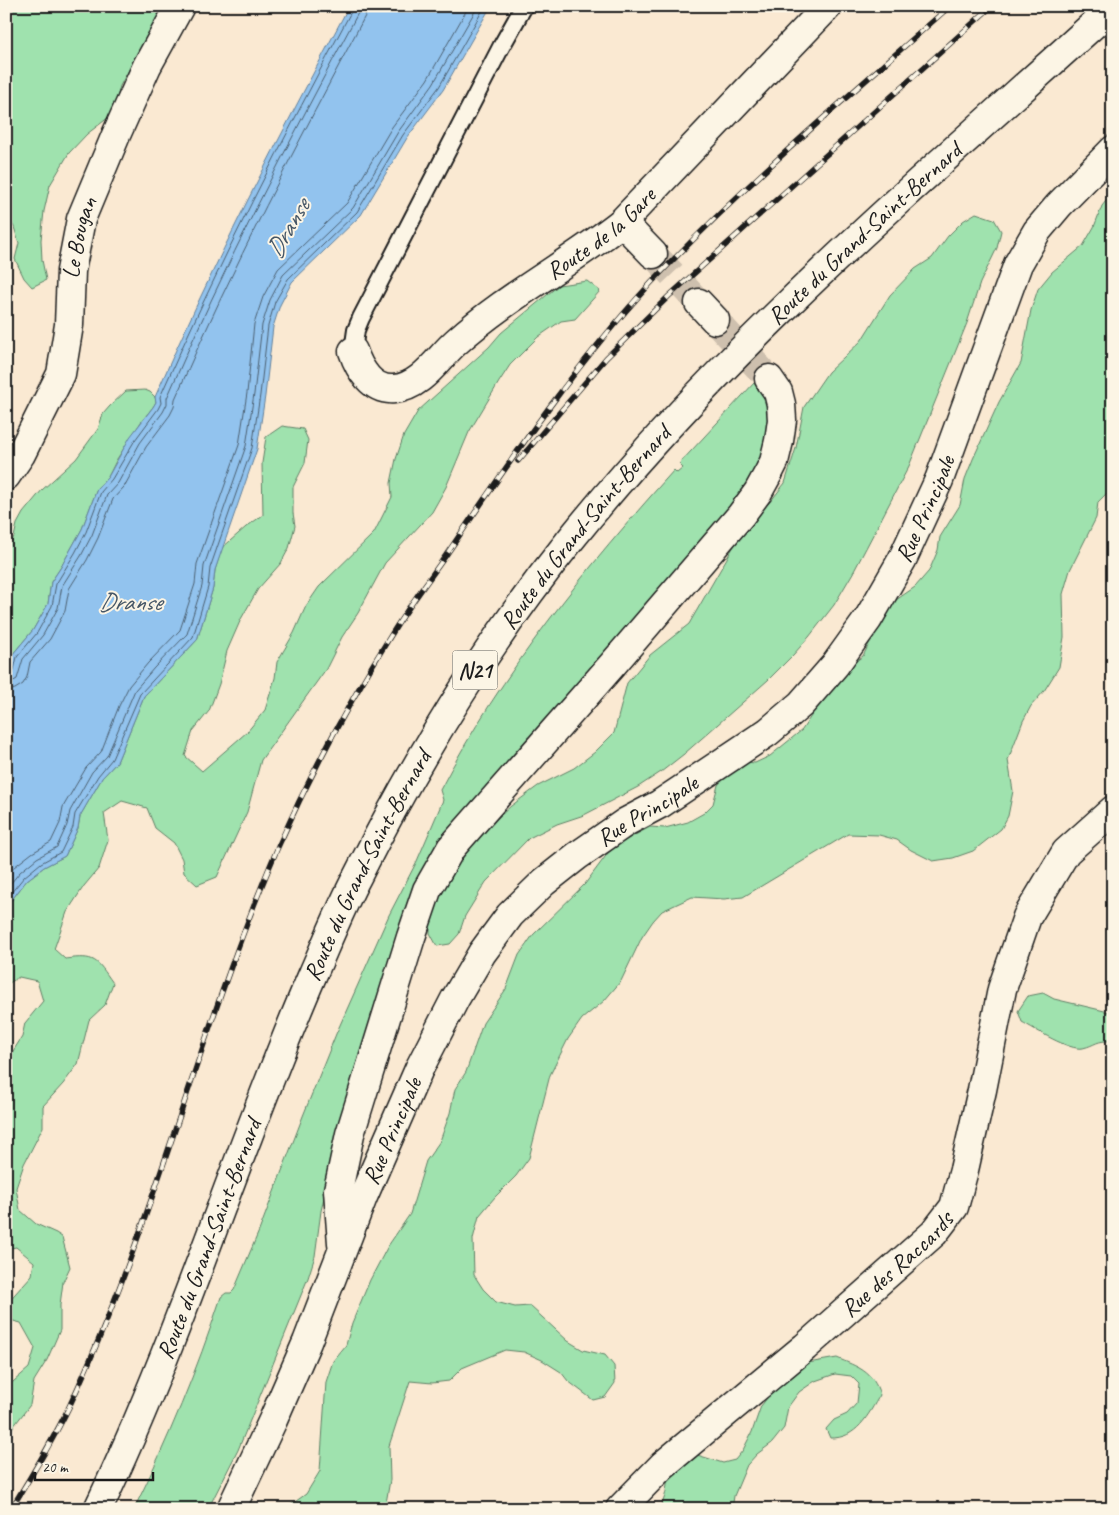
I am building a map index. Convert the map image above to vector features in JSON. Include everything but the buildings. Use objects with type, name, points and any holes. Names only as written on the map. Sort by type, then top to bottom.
[{"type":"street","name":"Le Bougan","points":[[6,476],[21,454],[62,374],[69,325],[71,271],[81,220],[94,184],[147,66],[180,6]]},
{"type":"street","name":"Route de la Gare","points":[[353,351],[362,372],[375,384],[392,389],[406,386],[418,380],[475,325],[601,239],[622,222],[828,6]]},
{"type":"street","name":"Route du Grand-Saint-Bernard","points":[[98,1509],[142,1412],[266,1088],[328,937],[357,875],[430,745],[471,677],[516,611],[572,538],[635,463],[690,403],[810,283],[1113,7]]},
{"type":"street","name":"Rue Principale","points":[[231,1509],[307,1342],[362,1197],[424,1060],[455,999],[482,954],[510,915],[544,882],[576,856],[626,822],[660,804],[768,732],[800,704],[829,672],[868,619],[902,560],[939,480],[1018,264],[1037,230],[1059,204],[1113,150]]},
{"type":"street","points":[[622,222],[653,254]]},
{"type":"street","points":[[343,1250],[338,1190],[350,1134],[427,890],[451,848],[613,664],[741,515],[758,492],[774,462],[782,420],[778,392],[769,378]]},
{"type":"street","name":"Rue des Raccards","points":[[620,1509],[663,1465],[805,1347],[934,1233],[954,1207],[980,1099],[1002,989],[1027,917],[1066,852],[1113,810]]},
{"type":"lane","points":[[353,351],[356,330],[361,318],[524,6]]},
{"type":"green space","points":[[6,6],[164,6],[120,86],[113,114],[87,134],[69,153],[50,185],[44,211],[41,240],[46,280],[32,287],[24,278],[15,259],[19,243],[14,227],[6,213],[13,183],[6,170]]},
{"type":"green space","points":[[1113,192],[1113,487],[1098,502],[1096,518],[1070,570],[1063,594],[1064,637],[1059,667],[1044,691],[1031,706],[1008,760],[1013,791],[1008,816],[1001,829],[973,851],[953,858],[933,861],[911,850],[897,840],[879,835],[848,834],[743,897],[724,899],[692,897],[662,911],[642,937],[621,981],[604,1001],[582,1019],[568,1039],[550,1075],[529,1158],[516,1176],[479,1216],[473,1239],[474,1275],[483,1289],[496,1302],[515,1307],[530,1306],[568,1341],[583,1350],[605,1355],[614,1366],[615,1383],[605,1397],[593,1400],[568,1381],[561,1372],[542,1360],[524,1352],[505,1350],[462,1368],[449,1381],[432,1383],[410,1381],[389,1446],[390,1480],[385,1509],[285,1509],[306,1494],[320,1471],[326,1382],[333,1361],[346,1345],[352,1323],[370,1280],[388,1246],[410,1214],[426,1161],[440,1141],[450,1113],[455,1089],[466,1072],[483,1023],[506,989],[519,955],[533,935],[585,884],[608,853],[620,843],[650,827],[665,828],[688,822],[704,813],[713,804],[718,785],[729,771],[746,762],[755,763],[770,756],[802,730],[838,674],[863,656],[893,602],[915,587],[929,571],[938,550],[940,537],[960,505],[965,479],[973,459],[999,402],[1021,363],[1031,310],[1038,289],[1052,272],[1083,246],[1094,227],[1102,206]]},
{"type":"green space","points":[[976,213],[994,219],[1001,231],[997,248],[980,283],[967,323],[909,466],[834,605],[809,637],[768,680],[661,772],[638,787],[584,815],[557,824],[529,838],[486,882],[465,916],[459,934],[450,944],[437,946],[430,933],[430,911],[450,875],[481,833],[511,806],[538,786],[574,768],[595,752],[614,733],[627,683],[650,655],[689,624],[746,525],[770,502],[785,483],[796,448],[804,407],[828,372],[861,341],[890,295],[915,269],[932,258],[948,236],[963,221]]},
{"type":"green space","points":[[587,281],[600,291],[575,319],[561,321],[538,337],[510,365],[469,432],[446,487],[432,512],[385,563],[358,613],[342,637],[326,669],[261,760],[247,812],[217,877],[197,885],[184,873],[182,859],[174,843],[155,828],[147,808],[122,801],[104,813],[108,840],[99,868],[84,886],[67,912],[54,949],[65,959],[83,958],[94,960],[113,983],[105,1005],[89,1020],[78,1064],[43,1106],[43,1127],[24,1164],[16,1188],[20,1210],[36,1224],[62,1237],[70,1267],[63,1282],[60,1305],[60,1330],[47,1360],[34,1381],[30,1405],[6,1436],[6,1388],[29,1368],[35,1348],[21,1323],[6,1319],[6,1304],[32,1275],[34,1262],[16,1247],[6,1249],[6,1062],[22,1037],[25,1023],[43,1001],[37,981],[19,977],[6,985],[6,915],[10,902],[27,880],[44,867],[65,856],[78,828],[80,816],[102,778],[117,762],[144,696],[197,640],[213,588],[215,570],[222,548],[263,515],[262,463],[266,437],[282,426],[303,429],[308,440],[305,463],[293,487],[295,526],[289,548],[281,563],[258,589],[241,619],[227,651],[219,684],[209,711],[193,731],[185,756],[202,771],[247,732],[265,710],[275,678],[277,662],[294,633],[306,606],[319,587],[374,533],[392,497],[391,483],[404,435],[418,411],[489,347],[501,333],[559,285]]},
{"type":"green space","points":[[755,382],[765,397],[770,416],[762,464],[748,488],[463,818],[331,1166],[321,1211],[315,1256],[308,1278],[238,1450],[208,1509],[134,1509],[159,1457],[181,1404],[221,1297],[234,1290],[336,1034],[389,915],[417,861],[438,812],[443,800],[440,790],[490,704],[577,583],[674,470],[677,473],[683,468],[679,464]]},
{"type":"green space","points":[[145,390],[155,397],[156,402],[117,459],[108,477],[97,489],[82,529],[51,582],[48,604],[33,630],[12,655],[6,681],[6,549],[14,537],[17,524],[23,513],[42,490],[76,459],[98,429],[103,414],[110,406],[126,391]]},
{"type":"green space","points":[[1043,993],[1054,999],[1113,1013],[1113,1041],[1103,1041],[1083,1048],[1077,1048],[1052,1039],[1022,1022],[1018,1011],[1028,996]]},
{"type":"green space","points":[[837,1358],[858,1367],[869,1375],[880,1395],[866,1418],[855,1430],[848,1435],[830,1438],[826,1429],[834,1420],[847,1414],[857,1403],[859,1384],[851,1376],[835,1374],[815,1381],[799,1392],[788,1407],[784,1428],[772,1443],[757,1454],[747,1465],[734,1496],[732,1509],[658,1509],[665,1496],[668,1471],[694,1454],[723,1463],[735,1460],[743,1450],[752,1432],[761,1406],[774,1389],[802,1364]]},
{"type":"water","name":"Dranse","points":[[349,6],[491,6],[443,90],[407,138],[361,215],[292,282],[280,305],[273,327],[257,449],[215,570],[213,588],[197,640],[144,696],[117,762],[102,778],[80,816],[78,828],[65,856],[44,867],[27,880],[10,902],[6,915],[6,681],[12,655],[33,630],[48,604],[51,582],[82,529],[97,489],[108,477],[130,437],[156,402],[155,397],[177,347],[224,249]]},
{"type":"tunnel","points":[[653,254],[699,303]]},
{"type":"tunnel","points":[[715,320],[769,379]]},
{"type":"railway","points":[[11,1509],[42,1458],[69,1407],[99,1338],[152,1199],[224,986],[278,847],[332,737],[393,632],[524,442],[573,376],[624,313],[686,246],[760,176],[950,6]]},
{"type":"railway","points":[[518,461],[606,358],[669,296],[992,6]]}]
